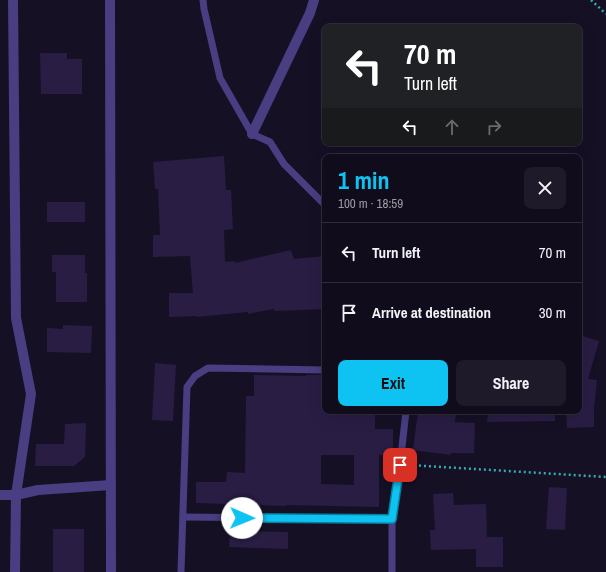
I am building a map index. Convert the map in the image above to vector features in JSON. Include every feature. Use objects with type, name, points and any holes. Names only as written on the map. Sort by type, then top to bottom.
[{"type":"street","points":[[13,0],[16,318],[32,394],[16,495],[15,572]]},
{"type":"street","points":[[110,0],[111,572]]},
{"type":"street","points":[[252,134],[310,13],[314,0]]},
{"type":"street","points":[[0,495],[16,495],[38,490],[111,485]]},
{"type":"lane","points":[[203,0],[220,78],[252,134],[270,142],[284,164],[322,202]]},
{"type":"lane","points":[[181,572],[187,387],[195,376],[208,368],[322,370]]},
{"type":"lane","points":[[392,572],[392,519],[406,414]]},
{"type":"lane","points":[[183,517],[392,519]]},
{"type":"path","points":[[591,0],[606,14]]},
{"type":"path","points":[[400,465],[606,477]]},
{"type":"building","points":[[40,53],[67,53],[67,59],[82,59],[82,94],[41,94]]},
{"type":"building","points":[[224,156],[226,190],[231,190],[233,229],[224,230],[225,262],[235,261],[235,263],[291,250],[294,259],[322,256],[322,309],[274,311],[274,309],[248,314],[248,312],[196,317],[169,317],[169,293],[193,293],[190,256],[153,257],[153,235],[160,235],[158,189],[155,189],[153,162]]},
{"type":"building","points":[[47,202],[85,202],[85,222],[47,222]]},
{"type":"building","points":[[52,255],[85,255],[85,273],[87,273],[87,302],[56,302],[56,272],[52,272]]},
{"type":"building","points":[[63,325],[92,326],[91,353],[47,352],[47,328],[63,329]]},
{"type":"building","points":[[582,336],[599,341],[588,379],[597,380],[594,427],[567,428],[566,414],[582,414]]},
{"type":"building","points":[[155,363],[176,365],[173,421],[152,420]]},
{"type":"building","points":[[254,375],[322,375],[322,414],[375,414],[375,429],[393,429],[393,455],[379,455],[379,507],[196,503],[196,482],[226,482],[227,472],[245,473],[246,396],[254,396]],"holes":[[[321,455],[354,455],[354,485],[321,484]]]},
{"type":"building","points":[[418,414],[456,414],[455,422],[475,423],[474,453],[451,453],[451,455],[413,450]]},
{"type":"building","points":[[488,414],[555,414],[555,421],[487,422]]},
{"type":"building","points":[[86,423],[85,457],[74,466],[35,466],[36,444],[64,444],[65,424]]},
{"type":"building","points":[[549,487],[567,488],[565,530],[546,529]]},
{"type":"building","points":[[453,493],[454,505],[486,504],[487,537],[503,537],[503,567],[476,567],[476,549],[431,550],[430,530],[435,530],[433,494]]},
{"type":"building","points":[[53,529],[84,529],[84,572],[53,572]]},
{"type":"building","points":[[230,531],[288,532],[288,549],[229,547]]},
{"type":"route","points":[[242,518],[392,519],[400,465]]}]
